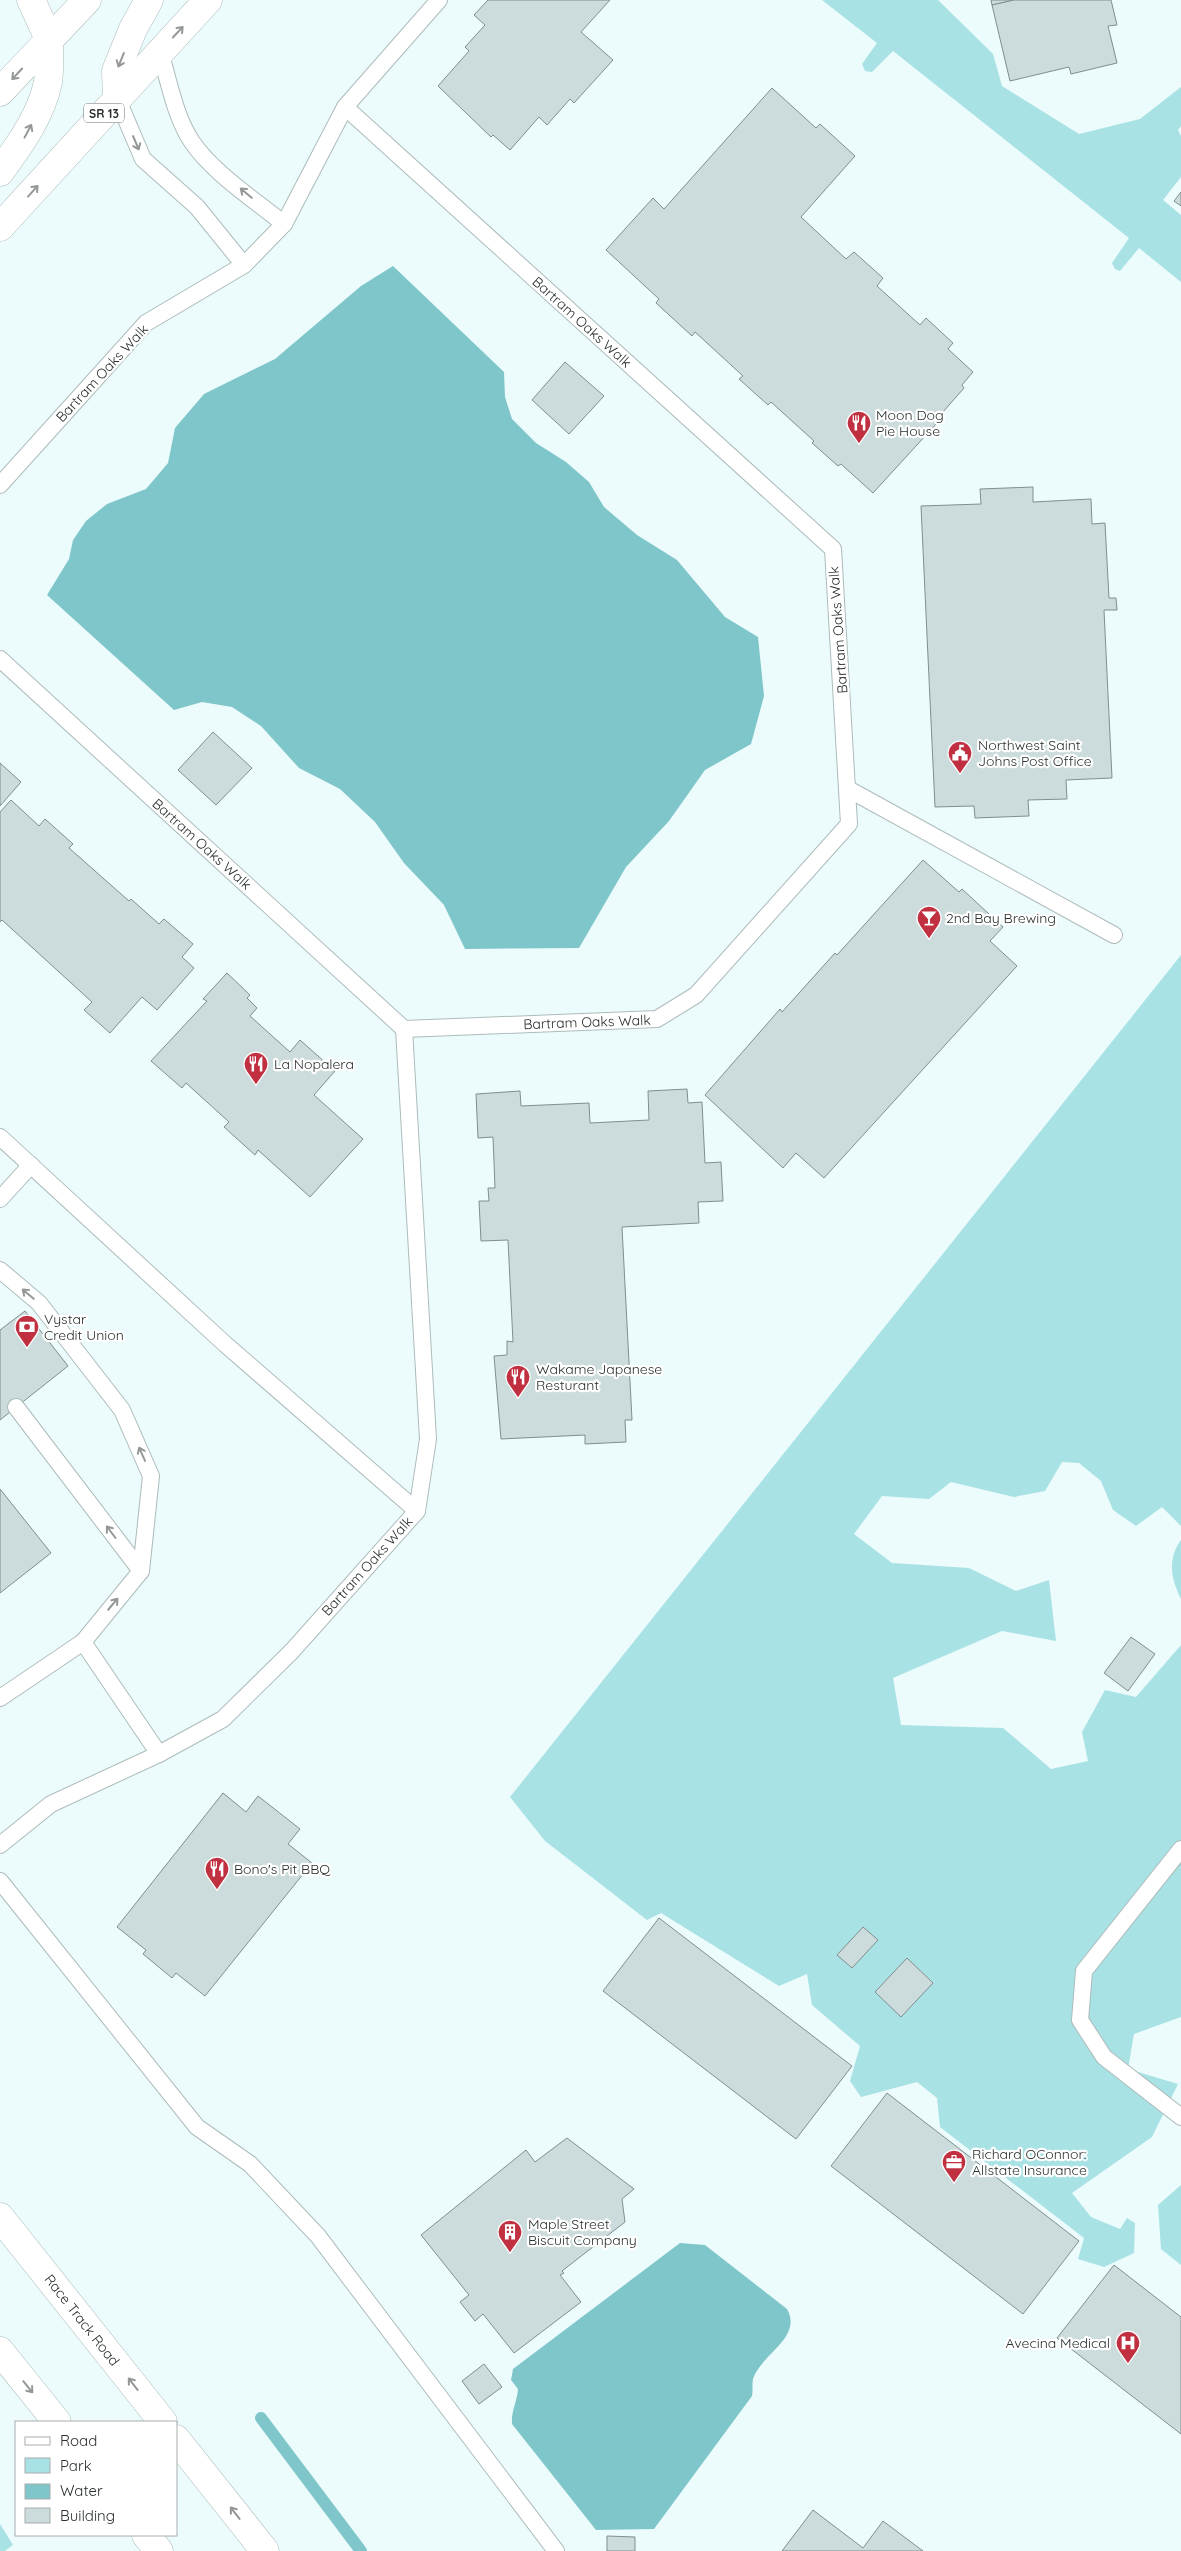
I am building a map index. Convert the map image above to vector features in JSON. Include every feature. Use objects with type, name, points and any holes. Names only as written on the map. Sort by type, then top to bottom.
[{"type":"main road","points":[[0,172],[23,140],[40,109],[48,82],[50,39],[31,0]]},
{"type":"main road","points":[[0,92],[87,0]]},
{"type":"main road","points":[[117,98],[116,71],[133,30],[149,0]]},
{"type":"main road","name":"SR 13","points":[[0,227],[208,0]]},
{"type":"main road","name":"Race Track Road","points":[[0,2217],[162,2421]]},
{"type":"main road","points":[[0,2351],[56,2421]]},
{"type":"main road","points":[[178,2442],[265,2551]]},
{"type":"main road","points":[[147,2536],[159,2551]]},
{"type":"lane","points":[[345,107],[439,0]]},
{"type":"lane","points":[[160,52],[181,118],[192,142],[214,166],[284,224]]},
{"type":"lane","points":[[117,98],[143,159],[197,207],[244,265]]},
{"type":"lane","name":"Bartram Oaks Walk","points":[[0,485],[146,323],[244,265],[284,224],[345,107],[833,549],[849,824],[696,995],[657,1019],[404,1029]]},
{"type":"lane","name":"Bartram Oaks Walk","points":[[0,659],[404,1029],[428,1439],[417,1511],[292,1651],[223,1720],[159,1754],[51,1804],[0,1845]]},
{"type":"lane","points":[[848,789],[1114,936]]},
{"type":"lane","points":[[0,1137],[225,1344],[417,1511]]},
{"type":"lane","points":[[0,1200],[31,1165]]},
{"type":"lane","points":[[0,1270],[39,1303],[122,1410],[151,1476],[141,1570],[83,1642],[0,1698]]},
{"type":"lane","points":[[16,1407],[141,1570]]},
{"type":"lane","points":[[83,1642],[159,1754]]},
{"type":"lane","points":[[1181,1849],[1084,1971],[1080,2020],[1104,2057],[1181,2117]]},
{"type":"lane","points":[[0,1881],[197,2127],[250,2164],[318,2236],[556,2551]]},
{"type":"green space","points":[[822,0],[938,0],[993,54],[1002,86],[1079,134],[1140,119],[1181,87],[1181,126],[1178,130],[1181,136],[1181,177],[1163,200],[1181,215],[1181,282],[1139,248],[1120,271],[1115,269],[1112,263],[1129,238],[893,51],[872,72],[865,71],[862,64],[877,43]]},
{"type":"green space","points":[[1181,955],[1181,1526],[1162,1507],[1136,1526],[1113,1510],[1101,1481],[1079,1463],[1062,1462],[1045,1491],[1014,1497],[951,1482],[929,1499],[882,1496],[854,1534],[892,1563],[969,1568],[1016,1591],[1049,1580],[1056,1641],[1002,1631],[893,1678],[901,1725],[1003,1728],[1051,1769],[1088,1761],[1082,1732],[1105,1690],[1136,1697],[1181,1645],[1181,2017],[1134,2034],[1128,2069],[1178,2084],[1152,2137],[1072,2193],[1091,2217],[1120,2229],[1127,2218],[1135,2223],[1134,2253],[1104,2267],[1078,2259],[1084,2238],[940,2127],[937,2098],[917,2082],[861,2097],[850,2081],[860,2046],[812,2005],[807,1974],[779,1986],[661,1913],[647,1920],[545,1841],[510,1797]]},
{"type":"green space","points":[[1181,1540],[1181,1599],[1173,1577],[1172,1562]]},
{"type":"green space","points":[[1181,2185],[1181,2265],[1161,2249],[1158,2205]]},
{"type":"green space","points":[[0,2524],[13,2545],[5,2551],[0,2551]]},
{"type":"water","points":[[393,266],[504,372],[505,397],[512,419],[536,443],[566,462],[589,482],[604,507],[637,535],[677,560],[725,617],[758,637],[764,696],[751,744],[705,770],[669,821],[626,867],[579,948],[465,949],[444,905],[404,863],[375,822],[340,789],[299,768],[261,726],[232,707],[202,702],[174,710],[47,595],[69,559],[73,540],[86,521],[107,504],[146,489],[168,463],[175,428],[204,394],[275,359],[361,286]]},
{"type":"water","points":[[680,2243],[705,2245],[787,2309],[790,2329],[779,2346],[757,2370],[753,2379],[752,2396],[654,2529],[596,2530],[512,2424],[512,2415],[518,2389],[511,2380],[513,2369]]},
{"type":"building","points":[[488,0],[610,0],[581,32],[613,60],[574,103],[570,99],[547,125],[539,117],[510,150],[493,135],[491,137],[438,86],[469,51],[465,47],[485,25],[474,15]]},
{"type":"building","points":[[991,0],[1014,0],[992,5]]},
{"type":"building","points":[[1014,0],[1111,0],[1117,25],[1108,26],[1117,63],[1071,74],[1069,67],[1010,81],[992,5]]},
{"type":"building","points":[[772,88],[816,128],[820,124],[855,156],[801,217],[846,259],[854,252],[883,278],[877,286],[920,325],[926,318],[953,343],[948,349],[973,372],[962,385],[964,388],[936,420],[938,422],[873,493],[841,464],[838,466],[812,443],[814,441],[771,402],[768,405],[739,379],[743,376],[695,332],[692,336],[656,303],[659,299],[606,250],[653,198],[664,209]]},
{"type":"building","points":[[1181,192],[1181,206],[1174,201]]},
{"type":"building","points":[[565,362],[604,396],[569,434],[532,400]]},
{"type":"building","points":[[1033,487],[1033,502],[1091,499],[1092,524],[1105,523],[1109,598],[1116,598],[1117,610],[1104,610],[1112,778],[1066,780],[1067,799],[1028,800],[1029,816],[975,818],[974,806],[935,807],[921,506],[981,504],[980,489]]},
{"type":"building","points":[[213,732],[252,768],[216,805],[178,770]]},
{"type":"building","points":[[0,763],[21,782],[0,806]]},
{"type":"building","points":[[11,800],[39,826],[45,819],[73,844],[69,848],[129,901],[131,899],[159,924],[164,919],[193,944],[182,957],[194,968],[157,1010],[142,997],[110,1033],[84,1010],[92,1002],[2,920],[0,922],[0,812]]},
{"type":"building","points":[[923,860],[959,892],[962,889],[1003,927],[990,941],[1017,966],[824,1178],[796,1153],[783,1168],[705,1095],[780,1009],[782,1012],[835,953],[837,955]]},
{"type":"building","name":"La Nopalera","points":[[227,973],[250,995],[247,998],[257,1008],[250,1016],[290,1052],[300,1040],[335,1071],[314,1095],[363,1139],[310,1197],[258,1150],[255,1155],[224,1127],[229,1122],[186,1083],[182,1088],[151,1061],[207,1001],[203,999]]},
{"type":"building","points":[[687,1089],[688,1103],[702,1102],[705,1163],[721,1162],[723,1201],[698,1202],[699,1223],[622,1227],[632,1420],[625,1420],[626,1442],[585,1444],[585,1435],[501,1439],[494,1356],[507,1355],[507,1341],[513,1342],[508,1240],[481,1241],[479,1201],[489,1201],[488,1188],[495,1188],[493,1137],[478,1138],[476,1094],[520,1091],[521,1106],[589,1103],[590,1123],[649,1120],[648,1091]]},
{"type":"building","name":"Vystar Credit Union","points":[[25,1311],[68,1366],[0,1420],[0,1330]]},
{"type":"building","points":[[0,1489],[51,1553],[0,1593]]},
{"type":"building","points":[[1131,1637],[1155,1654],[1128,1691],[1104,1673]]},
{"type":"building","points":[[223,1793],[246,1812],[258,1796],[300,1829],[288,1844],[312,1863],[205,1996],[176,1973],[172,1978],[143,1954],[146,1950],[117,1927]]},
{"type":"building","points":[[659,1918],[852,2066],[796,2139],[603,1991]]},
{"type":"building","points":[[863,1927],[878,1940],[852,1968],[837,1955]]},
{"type":"building","points":[[907,1958],[933,1983],[901,2017],[875,1992]]},
{"type":"building","points":[[887,2093],[1079,2241],[1023,2314],[831,2166]]},
{"type":"building","name":"Maple Street Biscuit Company","points":[[567,2138],[634,2189],[622,2199],[625,2222],[562,2271],[564,2273],[560,2275],[581,2302],[514,2353],[483,2314],[475,2321],[460,2302],[469,2295],[421,2235],[526,2150],[535,2162]]},
{"type":"building","points":[[1114,2265],[1181,2317],[1181,2434],[1057,2338]]},
{"type":"building","points":[[484,2364],[502,2387],[479,2404],[462,2381]]},
{"type":"building","points":[[813,2510],[863,2548],[883,2521],[923,2551],[782,2551]]},
{"type":"building","points":[[607,2536],[635,2537],[635,2551],[607,2551]]},
{"type":"waterway","points":[[261,2418],[361,2551]]},
{"type":"place","name":"Moon Dog Pie House","points":[[859,444]]},
{"type":"place","name":"Northwest Saint Johns Post Office","points":[[960,774]]},
{"type":"place","name":"2nd Bay Brewing","points":[[929,939]]},
{"type":"place","name":"La Nopalera","points":[[256,1085]]},
{"type":"place","name":"Vystar Credit Union","points":[[27,1348]]},
{"type":"place","name":"Wakame Japanese Resturant","points":[[518,1398]]},
{"type":"place","name":"Bono's Pit BBQ","points":[[217,1890]]},
{"type":"place","name":"Richard OConnor: Allstate Insurance","points":[[954,2183]]},
{"type":"place","name":"Maple Street Biscuit Company","points":[[510,2253]]},
{"type":"place","name":"Avecina Medical","points":[[1128,2364]]}]
